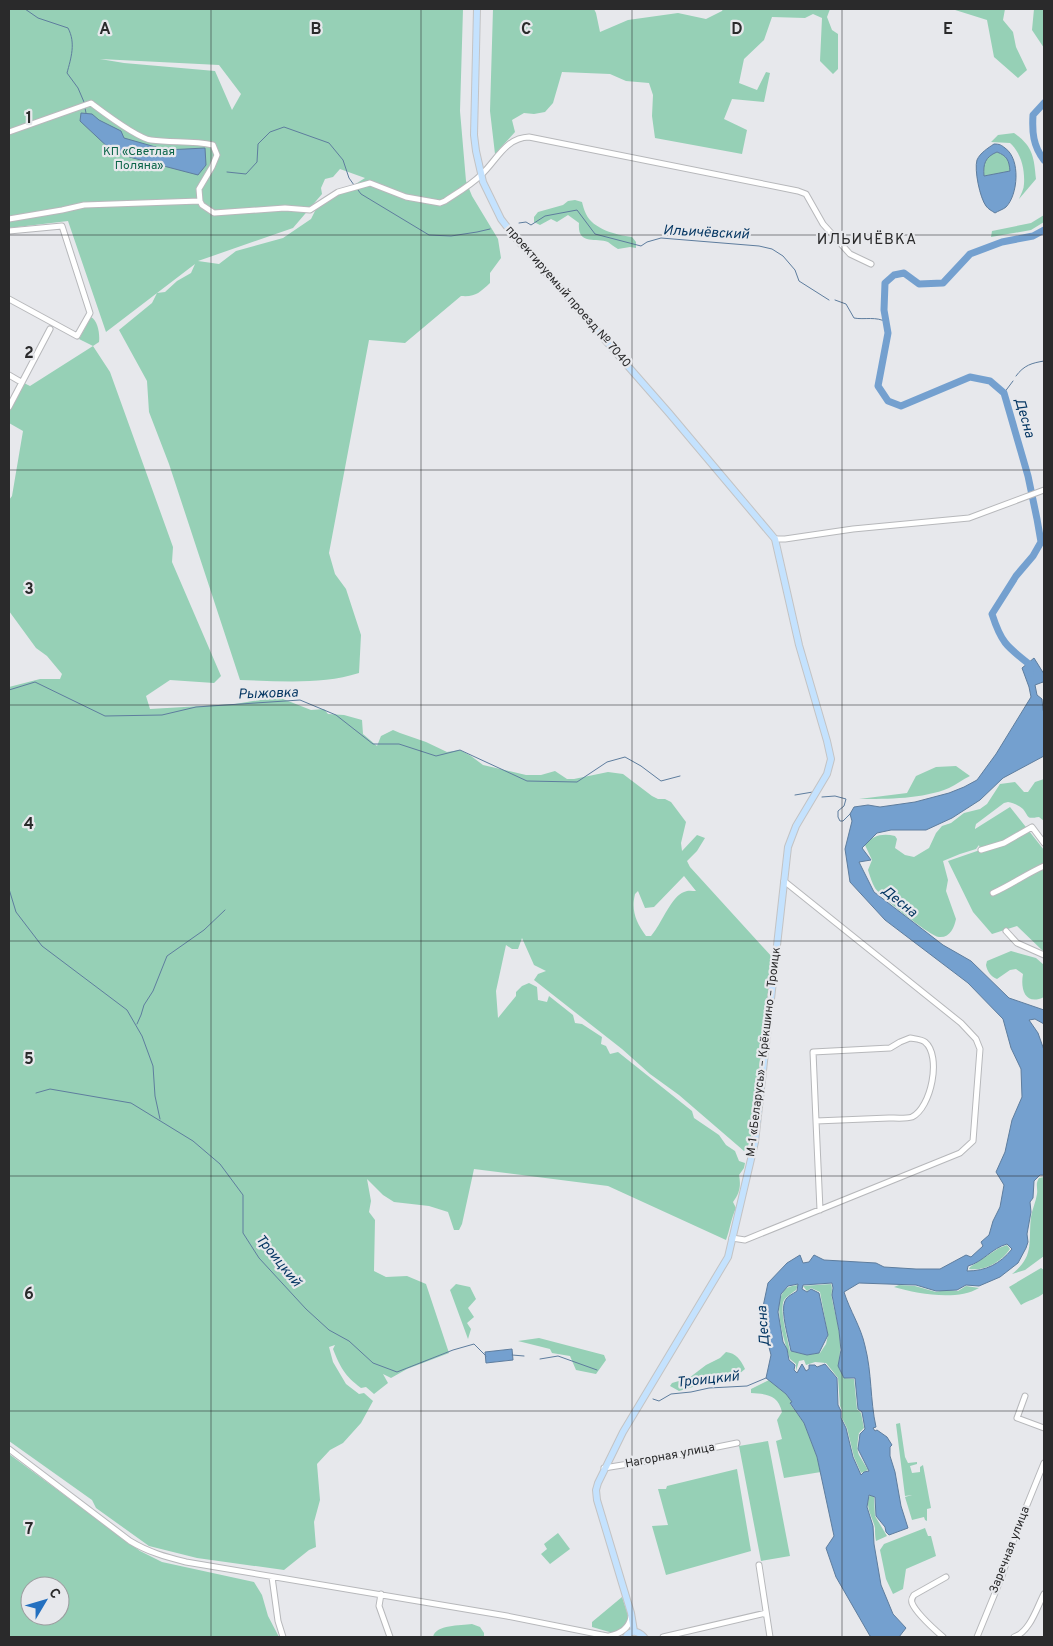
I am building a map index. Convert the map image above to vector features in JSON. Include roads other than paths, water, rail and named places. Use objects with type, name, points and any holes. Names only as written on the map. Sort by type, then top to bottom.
[{"type":"main road","name":"проектируемый проезд № 7040","points":[[477,9],[474,135],[481,176],[492,203],[514,236],[669,413],[775,539]]},
{"type":"main road","name":"М-1 «Беларусь» – Крёкшино – Троицк","points":[[634,1631],[631,1613],[596,1496],[598,1483],[623,1432],[728,1257],[755,1142],[788,847],[796,826],[830,767],[831,759],[799,645],[775,539]]},
{"type":"main road","points":[[626,1637],[628,1633],[634,1631],[644,1637]]},
{"type":"street","points":[[9,132],[90,103],[109,117],[149,140],[200,142],[213,145],[217,155],[199,189],[202,205],[214,212],[285,208],[310,210],[338,192],[370,183],[406,197],[440,203],[481,176],[510,143],[529,137],[798,191],[806,194],[823,224],[850,254],[871,264]]},
{"type":"street","points":[[9,219],[84,205],[200,201]]},
{"type":"street","points":[[9,231],[62,226],[90,313],[77,336],[9,299]]},
{"type":"street","points":[[9,406],[50,329]]},
{"type":"street","points":[[9,375],[21,382]]},
{"type":"street","points":[[775,539],[853,529],[969,518],[1044,490]]},
{"type":"street","points":[[981,850],[1004,843],[1032,827],[1044,843]]},
{"type":"street","points":[[993,893],[1044,866]]},
{"type":"street","points":[[732,1238],[745,1240],[820,1210],[960,1153],[973,1141],[980,1049],[976,1039],[962,1024],[784,881]]},
{"type":"street","points":[[1006,931],[1016,943],[1044,955]]},
{"type":"street","points":[[816,1121],[911,1117],[924,1106],[932,1082],[933,1065],[931,1050],[925,1042],[910,1038],[890,1048],[813,1052],[816,1121],[820,1210]]},
{"type":"street","points":[[1025,1396],[1018,1418],[1044,1428]]},
{"type":"street","name":"Нагорная улица","points":[[604,1468],[737,1443]]},
{"type":"street","points":[[9,1449],[122,1536],[146,1550],[186,1562],[507,1616],[610,1637],[625,1629],[630,1621],[631,1613]]},
{"type":"street","name":"Заречная улица","points":[[976,1637],[1002,1576],[1016,1532],[1044,1463]]},
{"type":"street","points":[[759,1565],[770,1637]]},
{"type":"street","points":[[272,1576],[278,1621],[283,1637]]},
{"type":"street","points":[[943,1637],[921,1615],[912,1603],[912,1600],[914,1595],[946,1577]]},
{"type":"street","points":[[381,1594],[380,1612],[390,1637]]},
{"type":"street","points":[[1014,1637],[1019,1636],[1025,1630],[1044,1594]]},
{"type":"street","points":[[663,1637],[766,1613]]},
{"type":"water","points":[[81,113],[92,114],[99,120],[121,131],[124,138],[166,150],[205,148],[206,165],[198,175],[112,151],[80,121]]},
{"type":"water","points":[[994,144],[1000,145],[1010,153],[1016,168],[1015,186],[1010,201],[1005,208],[995,213],[984,202],[976,170],[978,157]],"holes":[[[997,152],[1007,159],[1010,171],[984,176],[987,159]]]},
{"type":"water","points":[[1034,658],[1044,674],[1044,684],[1043,682],[1035,685],[1037,695],[1042,699],[1044,712],[1044,756],[1003,778],[980,800],[952,818],[926,830],[891,830],[877,833],[862,848],[871,860],[859,862],[874,892],[943,945],[971,961],[1009,998],[1044,1010],[1044,1024],[1035,1019],[1029,1020],[1038,1033],[1044,1050],[1044,1175],[1040,1175],[1034,1181],[1033,1198],[1030,1202],[1028,1242],[1018,1263],[1000,1277],[979,1286],[966,1285],[957,1290],[936,1291],[916,1285],[859,1283],[844,1292],[861,1332],[867,1356],[876,1427],[873,1428],[887,1437],[892,1445],[890,1447],[890,1456],[908,1528],[889,1535],[876,1516],[875,1497],[869,1495],[867,1507],[873,1526],[881,1585],[893,1614],[906,1628],[899,1637],[873,1637],[870,1636],[836,1577],[826,1548],[834,1536],[817,1457],[804,1423],[786,1394],[766,1378],[771,1355],[761,1316],[768,1283],[787,1263],[800,1255],[803,1263],[809,1262],[814,1255],[824,1260],[876,1263],[884,1267],[940,1269],[966,1255],[971,1257],[983,1246],[981,1242],[989,1235],[1000,1207],[1004,1185],[996,1172],[1005,1152],[1012,1120],[1022,1097],[1021,1069],[1011,1048],[1003,1019],[968,983],[885,920],[850,882],[845,849],[852,821],[850,814],[854,807],[868,805],[880,807],[915,802],[949,793],[977,780],[996,754],[1031,697],[1022,668]],"holes":[[[1007,1244],[1012,1249],[1003,1259],[992,1266],[980,1270],[967,1271],[968,1266]],[[832,1283],[832,1295],[841,1350],[838,1366],[844,1378],[855,1378],[858,1409],[862,1412],[865,1429],[860,1434],[858,1449],[869,1471],[861,1475],[853,1457],[846,1428],[841,1418],[841,1411],[838,1405],[837,1378],[825,1364],[817,1367],[809,1365],[809,1369],[806,1371],[802,1364],[797,1373],[794,1370],[795,1365],[789,1360],[787,1349],[783,1342],[778,1312],[781,1294],[788,1286],[798,1284],[797,1291],[787,1298],[784,1306],[784,1318],[791,1351],[807,1355],[819,1353],[828,1335],[819,1293],[811,1289],[807,1292],[802,1289],[803,1285]]]},
{"type":"water","points":[[512,1349],[513,1360],[486,1363],[485,1352]]},
{"type":"waterway","points":[[25,9],[38,18],[68,28],[72,45],[67,73],[78,88],[84,102]]},
{"type":"waterway","name":"Десна","points":[[1044,103],[1033,115],[1035,144],[1044,160]]},
{"type":"waterway","points":[[85,108],[86,113]]},
{"type":"waterway","points":[[227,172],[246,174],[257,162],[258,144],[270,132],[284,127],[329,143],[343,160],[349,178],[354,185]]},
{"type":"waterway","points":[[358,190],[361,194],[429,235],[451,236],[490,229]]},
{"type":"waterway","name":"Ильичёвский","points":[[519,223],[526,222],[531,225],[545,216],[577,210],[595,234],[641,246],[661,238],[759,246],[772,249],[783,256],[795,270],[799,281],[829,300]]},
{"type":"waterway","name":"Десна","points":[[1030,673],[1029,664],[1005,643],[992,614],[1016,576],[1033,556],[1041,542],[1028,476],[1004,393],[990,381],[970,377],[901,406],[888,401],[878,386],[888,333],[884,310],[885,283],[894,275],[904,273],[919,284],[943,283],[970,254],[1002,242],[1033,236],[1044,230]]},
{"type":"waterway","points":[[835,300],[846,304],[854,318],[879,319],[886,322]]},
{"type":"waterway","points":[[1016,376],[1028,365],[1044,361]]},
{"type":"waterway","points":[[1004,393],[1013,381]]},
{"type":"waterway","name":"Рыжовка","points":[[9,690],[35,682],[105,716],[162,715],[196,707],[300,700],[336,715],[373,744],[399,744],[436,756],[460,750],[527,781],[577,782],[607,762],[625,757],[661,781],[680,776]]},
{"type":"waterway","name":"Рыжовка","points":[[795,795],[813,792]]},
{"type":"waterway","name":"Рыжовка","points":[[822,797],[835,796],[846,799],[844,806],[838,811],[840,821],[843,821],[850,814]]},
{"type":"waterway","points":[[9,889],[16,912],[42,946],[127,1010],[142,1036],[153,1066],[155,1096],[160,1119]]},
{"type":"waterway","points":[[137,1024],[167,956],[204,930],[225,910]]},
{"type":"waterway","name":"Троицкий","points":[[36,1093],[50,1089],[131,1103],[193,1141],[220,1164],[243,1195],[243,1233],[259,1258],[306,1309],[329,1330],[349,1341],[373,1363],[397,1372],[453,1350],[474,1344],[486,1356]]},
{"type":"waterway","name":"Троицкий","points":[[512,1355],[524,1356]]},
{"type":"waterway","name":"Троицкий","points":[[540,1359],[558,1356],[597,1370]]},
{"type":"waterway","name":"Троицкий","points":[[653,1399],[659,1401],[671,1394],[709,1388],[747,1386],[766,1378]]},
{"type":"district","name":"ИЛЬИЧЁВКА","points":[[867,240]]},
{"type":"park label","name":"КП «Светлая Поляна»","points":[[139,159]]}]
